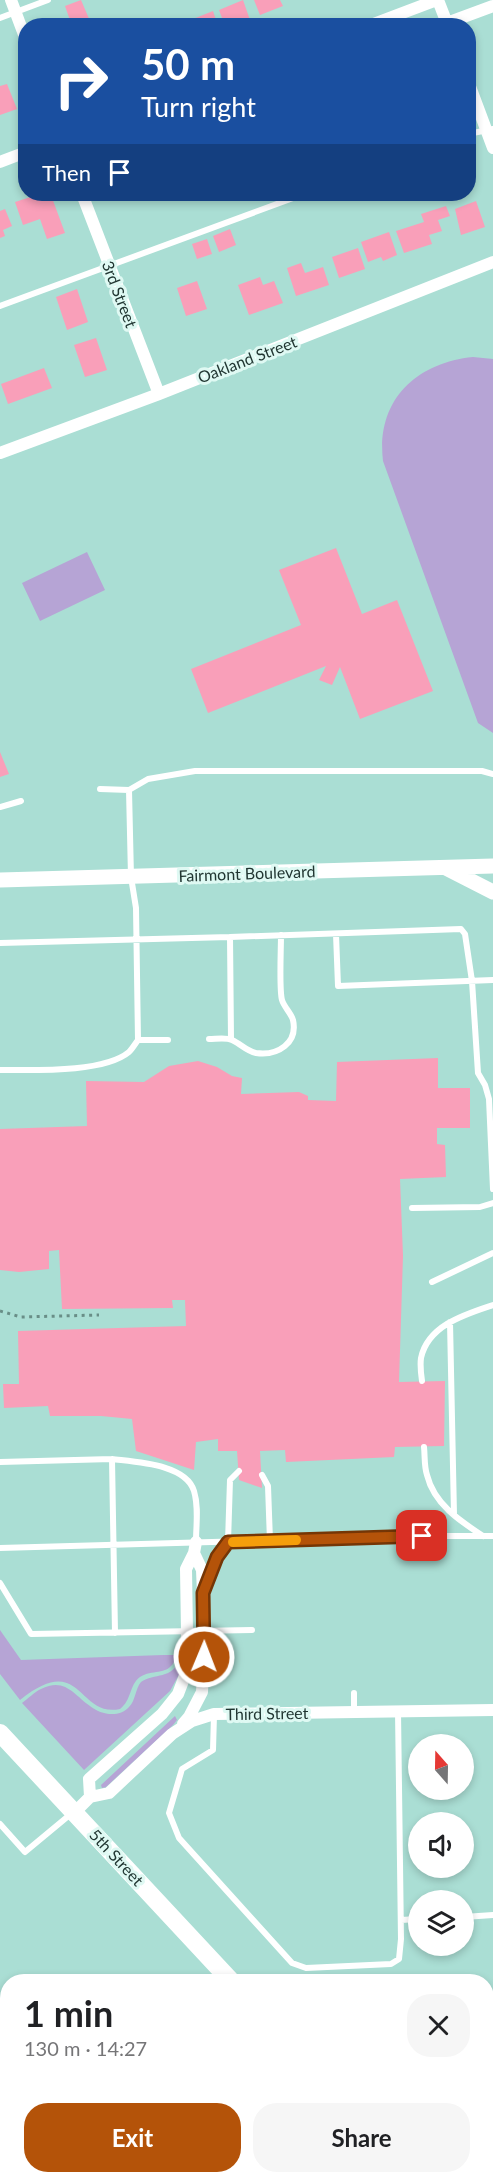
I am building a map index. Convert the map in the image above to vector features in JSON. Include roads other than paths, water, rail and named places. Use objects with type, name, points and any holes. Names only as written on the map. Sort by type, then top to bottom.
[{"type":"main road","name":"5th Street","points":[[0,1733],[225,1974]]},
{"type":"street","points":[[390,18],[438,0],[445,18]]},
{"type":"street","points":[[462,18],[493,6]]},
{"type":"street","points":[[476,98],[490,129],[493,148]]},
{"type":"street","points":[[0,162],[18,155]]},
{"type":"street","name":"3rd Street","points":[[85,201],[159,394]]},
{"type":"street","name":"Oakland Street","points":[[0,453],[159,394],[493,262]]},
{"type":"street","name":"Fairmont Boulevard","points":[[0,880],[493,866]]},
{"type":"street","points":[[443,867],[493,892]]},
{"type":"street","points":[[203,1593],[217,1557],[228,1542]]},
{"type":"street","points":[[175,1732],[189,1718],[202,1692],[204,1631],[202,1570],[195,1547]]},
{"type":"street","points":[[90,1797],[89,1779],[162,1714],[178,1694],[186,1673],[186,1569],[195,1547]]},
{"type":"street","points":[[162,1714],[186,1706],[195,1706],[214,1714]]},
{"type":"street","name":"Third Street","points":[[75,1812],[90,1797],[109,1792],[175,1732],[192,1721],[214,1714],[493,1710]]},
{"type":"lane","points":[[0,18],[13,6],[48,0]]},
{"type":"lane","points":[[0,306],[285,201]]},
{"type":"lane","points":[[100,789],[129,790],[148,779],[195,771],[482,771],[493,774]]},
{"type":"lane","points":[[0,1070],[81,1068],[103,1064],[129,1052],[138,1040],[136,906],[131,877],[129,790]]},
{"type":"lane","points":[[0,807],[21,801]]},
{"type":"lane","points":[[0,943],[461,929],[465,934],[472,981],[478,1073],[489,1099],[493,1189]]},
{"type":"lane","points":[[336,934],[338,986],[493,980]]},
{"type":"lane","points":[[209,1039],[231,1039],[241,1047],[255,1053],[269,1053],[283,1049],[292,1040],[294,1029],[292,1017],[282,1000],[281,935]]},
{"type":"lane","points":[[230,937],[231,1039]]},
{"type":"lane","points":[[138,1040],[168,1040]]},
{"type":"lane","points":[[412,1208],[480,1207],[493,1203]]},
{"type":"lane","points":[[432,1282],[493,1253]]},
{"type":"lane","points":[[422,1382],[422,1358],[430,1338],[456,1318],[493,1305]]},
{"type":"lane","points":[[450,1322],[453,1515]]},
{"type":"lane","points":[[424,1447],[427,1476],[438,1500],[453,1515],[484,1536]]},
{"type":"lane","points":[[0,1462],[112,1459],[170,1469],[185,1476],[194,1489],[197,1504],[195,1547]]},
{"type":"lane","points":[[112,1459],[115,1633]]},
{"type":"lane","points":[[228,1542],[230,1480],[238,1471]]},
{"type":"lane","points":[[262,1475],[268,1486],[270,1541]]},
{"type":"lane","points":[[0,1548],[114,1545],[195,1547],[228,1542],[493,1536]]},
{"type":"lane","points":[[0,1583],[31,1634],[252,1630]]},
{"type":"lane","points":[[354,1693],[354,1711]]},
{"type":"lane","points":[[214,1714],[213,1750],[182,1769],[169,1813],[179,1838],[292,1963],[306,1968],[391,1964],[399,1959],[401,1920],[398,1710]]},
{"type":"lane","points":[[0,1824],[25,1852],[75,1812]]},
{"type":"lane","points":[[474,1917],[493,1916]]},
{"type":"lane","points":[[401,1920],[408,1920]]}]
